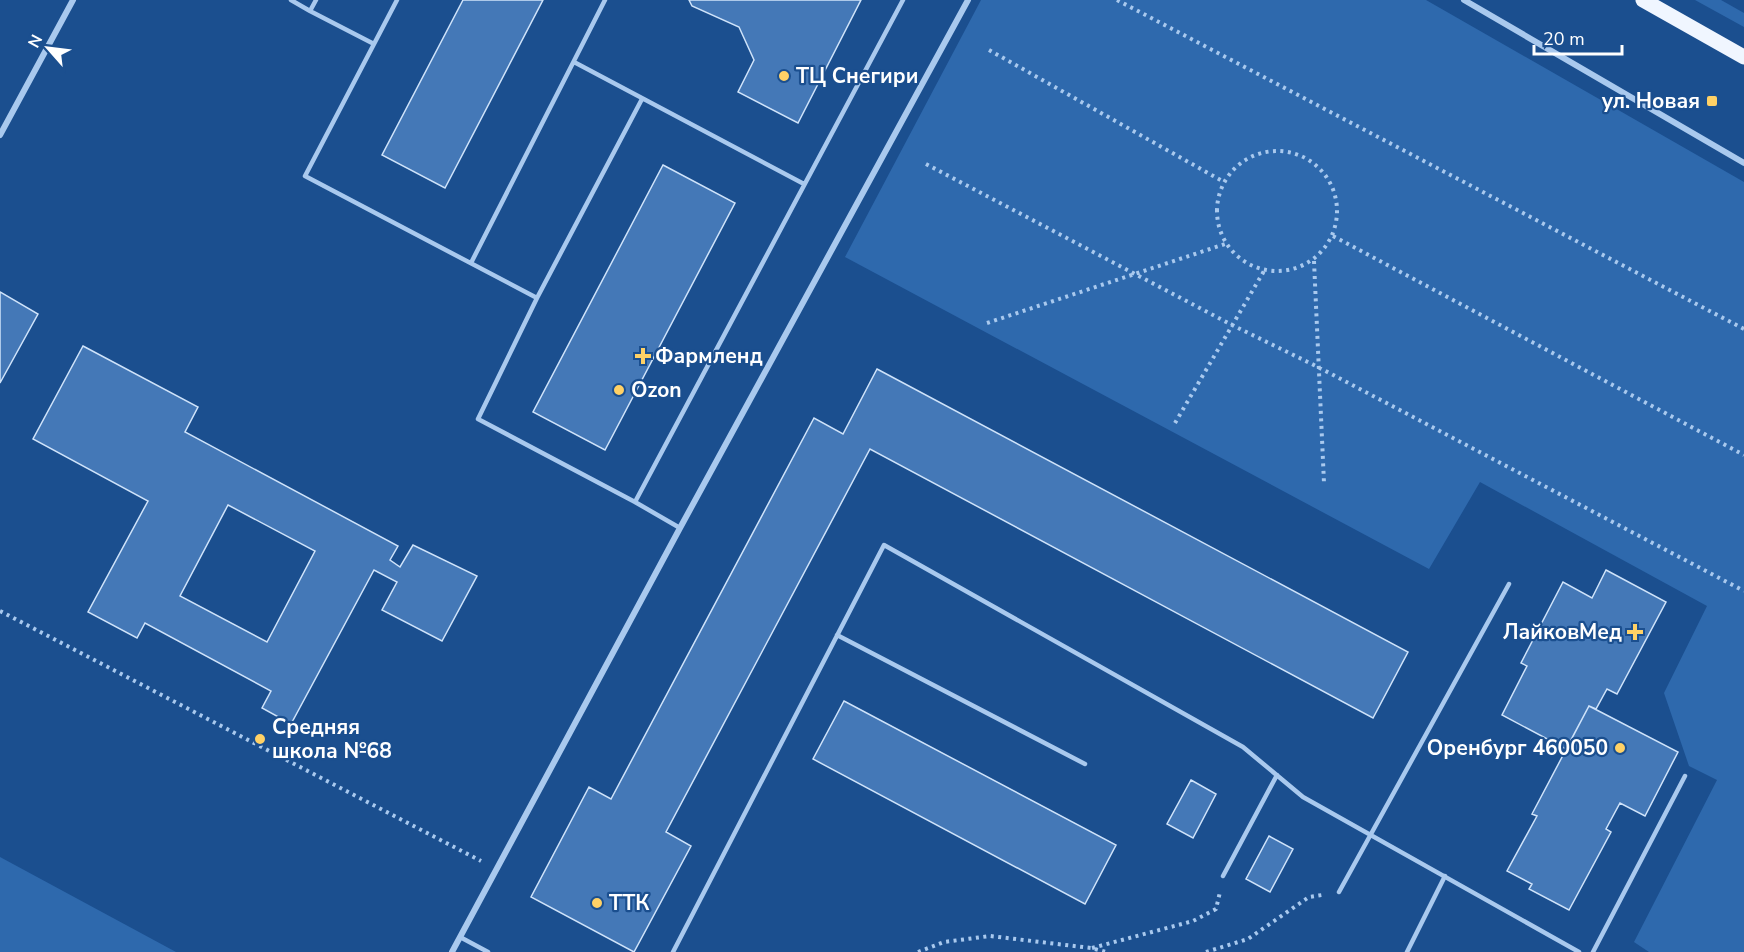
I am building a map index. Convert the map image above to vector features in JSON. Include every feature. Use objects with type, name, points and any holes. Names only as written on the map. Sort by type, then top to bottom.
[{"type":"main road","points":[[1643,0],[1744,57]]},
{"type":"street","points":[[0,135],[73,0]]},
{"type":"street","points":[[452,952],[968,0]]},
{"type":"street","points":[[1464,0],[1744,163]]},
{"type":"lane","points":[[291,0],[374,44]]},
{"type":"lane","points":[[310,10],[316,0]]},
{"type":"lane","points":[[397,0],[305,176],[537,298]]},
{"type":"lane","points":[[471,263],[605,0]]},
{"type":"lane","points":[[635,502],[903,0]]},
{"type":"lane","points":[[574,63],[804,184]]},
{"type":"lane","points":[[642,99],[537,298],[478,418],[680,528]]},
{"type":"lane","points":[[673,952],[884,545],[1243,747],[1303,797],[1579,952]]},
{"type":"lane","points":[[1339,892],[1509,584]]},
{"type":"lane","points":[[837,635],[1085,764]]},
{"type":"lane","points":[[1223,876],[1277,775]]},
{"type":"lane","points":[[1593,952],[1685,776]]},
{"type":"lane","points":[[1407,952],[1445,876]]},
{"type":"lane","points":[[460,937],[489,952]]},
{"type":"path","points":[[1117,0],[1744,329]]},
{"type":"path","points":[[988,50],[1224,182]]},
{"type":"path","points":[[1275,150],[1296,153],[1314,163],[1329,178],[1336,194],[1338,216],[1333,236],[1314,261],[1295,270],[1263,271],[1244,263],[1225,244],[1217,224],[1217,202],[1224,182],[1242,161],[1261,152],[1275,150]]},
{"type":"path","points":[[926,164],[1744,591]]},
{"type":"path","points":[[1333,236],[1744,455]]},
{"type":"path","points":[[987,323],[1225,244]]},
{"type":"path","points":[[1314,261],[1324,483]]},
{"type":"path","points":[[1175,423],[1263,271]]},
{"type":"path","points":[[0,611],[496,869]]},
{"type":"path","points":[[1091,948],[1193,921],[1216,909],[1223,876]]},
{"type":"path","points":[[1206,952],[1248,939],[1309,897],[1339,892]]},
{"type":"path","points":[[918,952],[944,942],[990,936],[1091,948],[1106,952]]},
{"type":"shaded area","points":[[981,0],[1426,0],[1744,182],[1744,952],[1649,952],[1634,942],[1717,780],[1689,766],[1664,693],[1707,606],[1480,482],[1429,569],[845,257]]},
{"type":"shaded area","points":[[1695,0],[1721,0],[1744,13],[1744,27]]},
{"type":"shaded area","points":[[0,857],[176,952],[0,952]]},
{"type":"building","points":[[463,0],[543,0],[445,188],[382,155]]},
{"type":"building","name":"ТЦ Снегири","points":[[689,0],[861,0],[798,123],[738,92],[754,60],[739,27],[692,6]]},
{"type":"building","points":[[663,165],[735,203],[605,450],[533,412]]},
{"type":"building","points":[[0,292],[38,314],[0,383]]},
{"type":"building","points":[[83,346],[198,407],[185,432],[398,546],[390,560],[400,567],[413,545],[477,576],[442,641],[382,610],[397,582],[374,570],[291,724],[262,708],[271,691],[145,623],[137,638],[88,612],[148,501],[33,439]],"holes":[[[228,505],[315,551],[267,642],[180,596]]]},
{"type":"building","points":[[877,369],[1408,652],[1373,718],[870,449],[666,832],[691,846],[634,952],[531,897],[589,787],[611,799],[814,418],[843,434]]},
{"type":"building","points":[[1606,570],[1666,602],[1617,694],[1607,689],[1596,709],[1589,706],[1566,749],[1502,715],[1527,666],[1521,663],[1563,582],[1592,598]]},
{"type":"building","points":[[844,701],[1116,845],[1085,904],[813,759]]},
{"type":"building","points":[[1589,706],[1678,752],[1645,816],[1620,803],[1606,829],[1611,832],[1569,910],[1529,889],[1532,884],[1507,871],[1537,816],[1532,814]]},
{"type":"building","points":[[1191,780],[1216,794],[1193,838],[1167,824]]},
{"type":"building","points":[[1269,836],[1293,849],[1270,892],[1246,879]]},
{"type":"place","name":"ТЦ Снегири","points":[[784,76]]},
{"type":"place","name":"ул. Новая","points":[[1712,101]]},
{"type":"place","name":"Фармленд","points":[[643,356]]},
{"type":"place","name":"Ozon","points":[[619,390]]},
{"type":"place","name":"ЛайковМед","points":[[1635,632]]},
{"type":"place","name":"Средняя школа №68","points":[[260,739]]},
{"type":"place","name":"Оренбург 460050","points":[[1620,748]]},
{"type":"place","name":"ТТК","points":[[597,903]]}]
